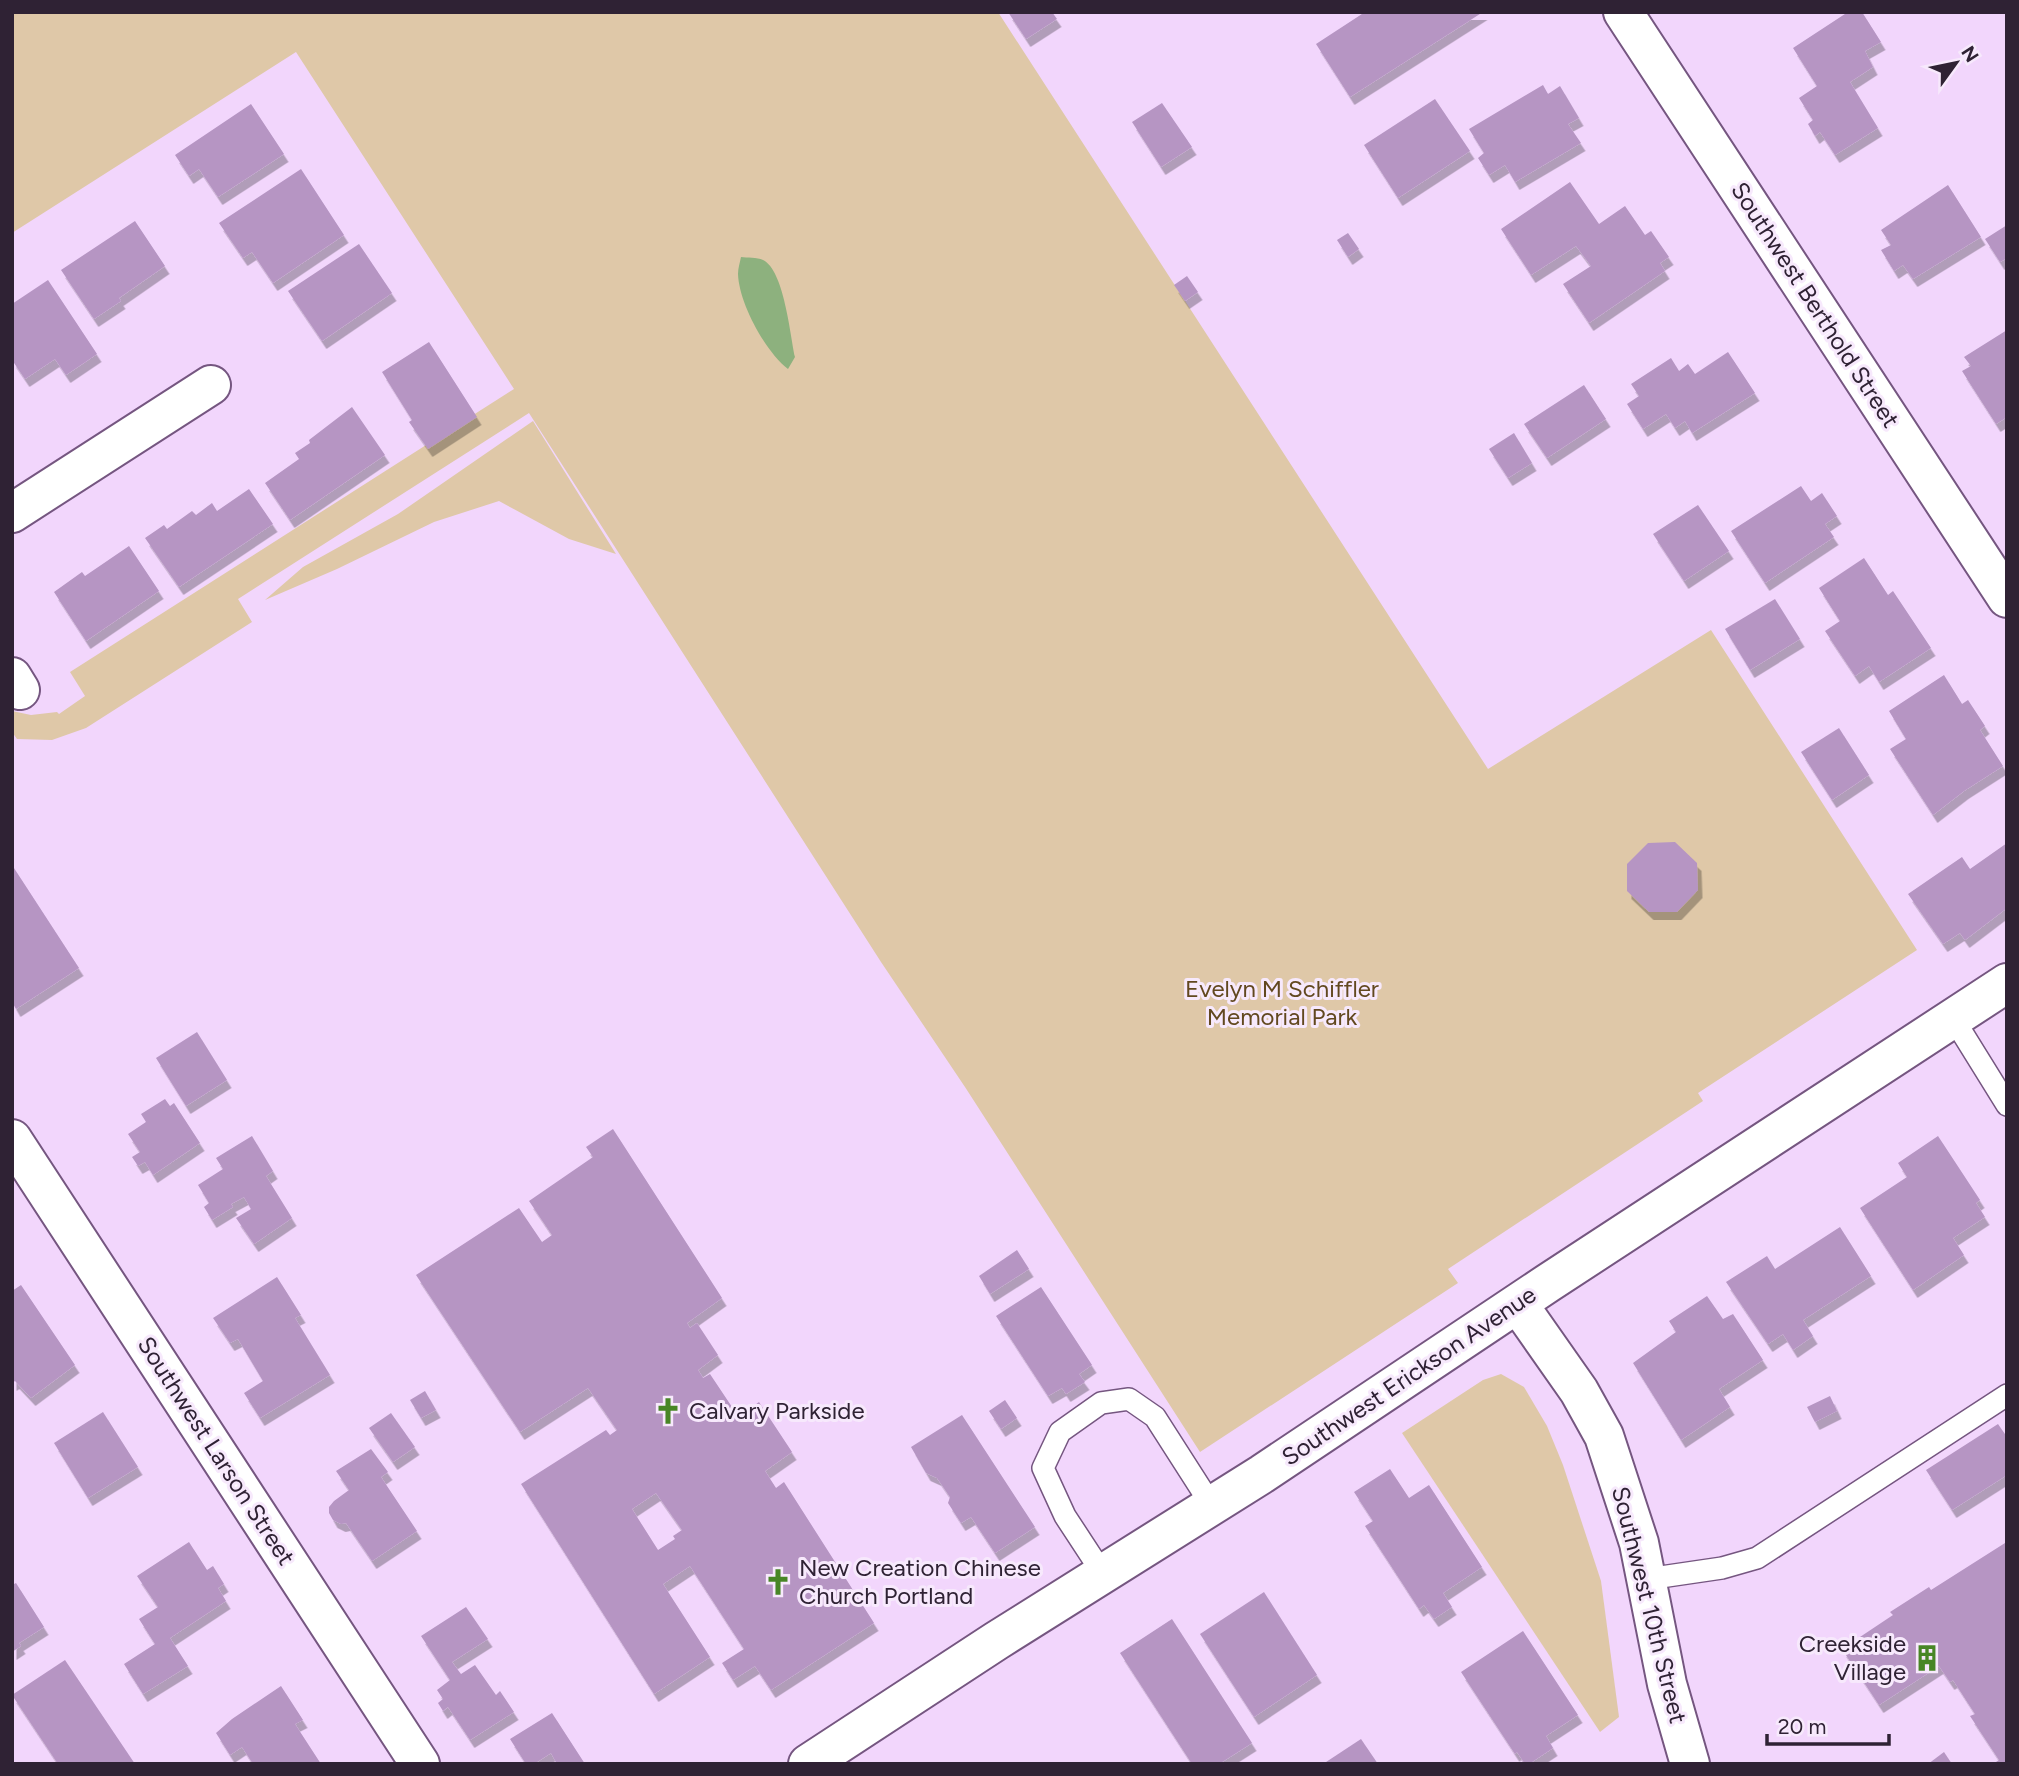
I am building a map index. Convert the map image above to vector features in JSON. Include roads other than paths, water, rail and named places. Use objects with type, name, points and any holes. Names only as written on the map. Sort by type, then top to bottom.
[{"type":"street","name":"Southwest Berthold Street","points":[[1623,12],[2007,598]]},
{"type":"street","points":[[12,513],[211,385]]},
{"type":"street","name":"Southwest Erickson Avenue","points":[[808,1764],[1212,1506],[2007,984]]},
{"type":"street","name":"Southwest Larson Street","points":[[12,1139],[420,1764]]},
{"type":"street","name":"Southwest 10th Street","points":[[1518,1304],[1579,1391],[1604,1436],[1639,1542],[1667,1684],[1690,1764]]},
{"type":"lane","points":[[1953,1018],[2007,1105]]},
{"type":"lane","points":[[1647,1579],[1722,1568],[1758,1558],[2007,1395]]},
{"type":"lane","points":[[1103,1574],[1065,1517],[1043,1468],[1060,1432],[1101,1403],[1129,1399],[1155,1416],[1212,1506]]},
{"type":"place","name":"Calvary Parkside","points":[[668,1411]]},
{"type":"place","name":"New Creation Chinese Church Portland","points":[[778,1582]]},
{"type":"place","name":"Creekside Village","points":[[1927,1658]]},
{"type":"park label","name":"Evelyn M Schiffler Memorial Park","points":[[1282,1003]]}]
